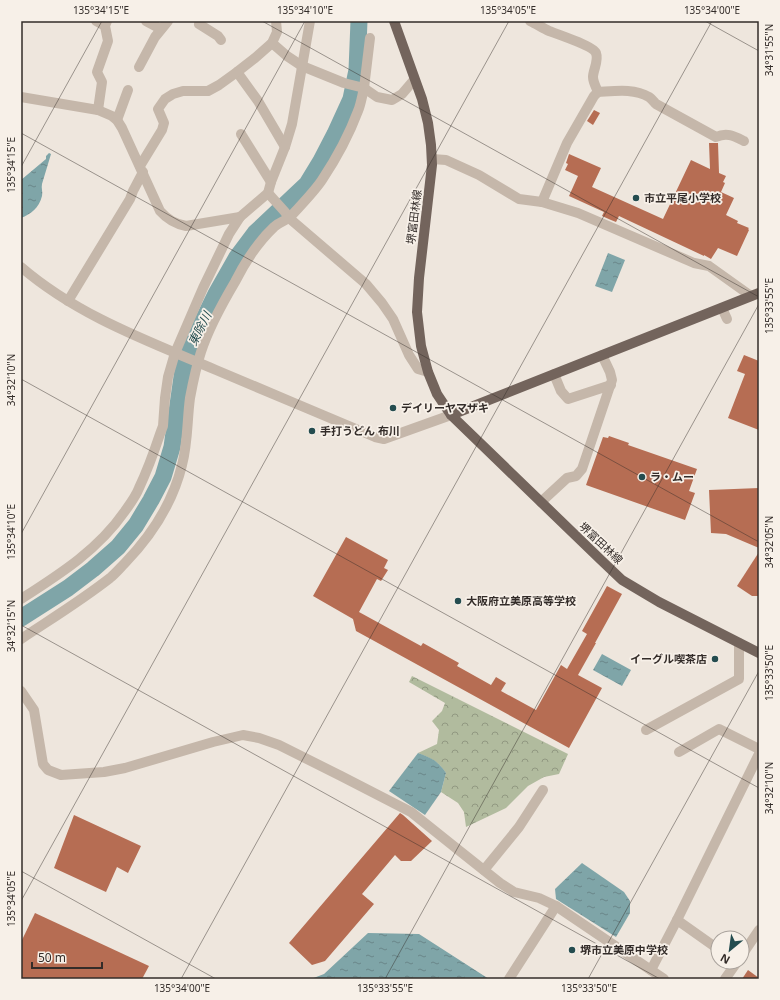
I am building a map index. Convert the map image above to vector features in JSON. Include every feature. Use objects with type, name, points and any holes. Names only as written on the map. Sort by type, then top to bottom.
[{"type":"main road","name":"堺富田林線","points":[[394,21],[422,99],[428,123],[432,165],[416,312],[428,372],[437,394],[451,415],[622,580],[659,602],[759,653]]},
{"type":"main road","points":[[451,415],[755,295]]},
{"type":"street","points":[[139,67],[155,37],[165,25],[146,21]]},
{"type":"street","points":[[200,21],[199,24],[218,36],[221,40]]},
{"type":"street","points":[[220,92],[272,44],[277,32],[276,21]]},
{"type":"street","points":[[310,21],[292,124],[285,147],[271,182],[270,195],[287,215],[366,284],[393,319],[409,355],[418,369],[428,372]]},
{"type":"street","points":[[530,21],[579,42],[595,51],[596,62],[593,77],[594,84],[598,92]]},
{"type":"street","points":[[98,110],[102,82],[97,72],[108,41],[103,23]]},
{"type":"street","points":[[21,639],[90,593],[112,576],[132,556],[161,517],[178,482],[183,464],[190,399],[196,362],[212,325],[246,262],[258,245],[275,226],[321,181],[338,154],[359,110],[364,88],[370,38]]},
{"type":"street","points":[[272,44],[302,66],[344,84],[364,88],[377,98],[392,100],[402,94],[414,80]]},
{"type":"street","points":[[239,75],[258,100],[285,147]]},
{"type":"street","points":[[68,301],[130,199],[132,190],[141,169],[162,130],[164,123],[158,109],[165,99],[173,94],[183,91],[208,91],[239,75]]},
{"type":"street","points":[[117,120],[128,90]]},
{"type":"street","points":[[542,202],[567,143],[594,96],[598,92],[626,90],[639,93],[716,137],[721,135],[732,135],[744,141]]},
{"type":"street","points":[[21,97],[98,110],[112,116],[117,120],[160,211],[171,221],[186,226],[240,217]]},
{"type":"street","points":[[241,134],[271,182]]},
{"type":"street","points":[[432,159],[446,160],[479,176],[519,199],[542,202],[578,213],[694,263],[709,266],[755,295]]},
{"type":"street","points":[[21,600],[92,549],[118,521],[130,505],[139,489],[163,426],[164,398],[168,377],[203,288],[229,234],[240,217],[270,195]]},
{"type":"street","points":[[21,267],[54,292],[86,312],[136,337],[375,437],[384,439],[451,415]]},
{"type":"street","points":[[722,308],[727,319]]},
{"type":"street","points":[[541,502],[567,478],[576,476],[582,469],[612,380],[602,355]]},
{"type":"street","points":[[554,374],[561,391],[568,399],[611,385]]},
{"type":"street","points":[[646,730],[739,679],[739,643]]},
{"type":"street","points":[[21,691],[34,710],[43,764],[48,770],[61,775],[104,772],[125,768],[213,742],[243,735],[259,738],[279,745],[412,812],[500,884],[514,892],[539,898],[556,906],[664,979]]},
{"type":"street","points":[[679,752],[719,728],[759,748]]},
{"type":"street","points":[[651,970],[757,765],[759,754]]},
{"type":"street","points":[[484,870],[519,827],[543,790]]},
{"type":"street","points":[[509,979],[556,906]]},
{"type":"street","points":[[677,920],[710,943]]},
{"type":"street","points":[[750,943],[759,930]]},
{"type":"street","points":[[726,979],[732,970]]},
{"type":"green space","points":[[412,676],[568,754],[559,774],[544,777],[528,786],[506,808],[466,827],[464,812],[458,803],[441,792],[446,773],[434,760],[418,753],[437,744],[439,730],[432,721],[442,711],[445,703],[409,682]]},
{"type":"water","points":[[49,153],[51,154],[42,184],[41,200],[34,210],[21,218],[21,180],[46,159],[46,156]]},
{"type":"water","points":[[608,253],[625,260],[612,292],[595,286]]},
{"type":"water","points":[[602,654],[631,670],[622,686],[593,670]]},
{"type":"water","points":[[418,753],[434,760],[446,773],[441,792],[425,815],[389,791]]},
{"type":"water","points":[[582,863],[624,892],[630,901],[630,913],[616,937],[556,899],[555,889]]},
{"type":"water","points":[[368,933],[419,934],[489,979],[311,979],[324,974]]},
{"type":"building","points":[[594,110],[600,113],[593,125],[587,121]]},
{"type":"building","points":[[709,143],[718,143],[719,173],[726,176],[721,192],[734,198],[726,215],[738,221],[737,223],[749,228],[737,256],[718,248],[711,259],[619,216],[616,222],[611,220],[602,216],[604,212],[569,196],[578,176],[565,170],[568,164],[566,163],[569,154],[601,168],[592,187],[663,219],[691,160],[710,169]]},
{"type":"building","points":[[744,355],[759,361],[759,430],[728,418],[745,374],[737,371]]},
{"type":"building","name":"ラ・ムー","points":[[609,436],[629,443],[628,445],[697,469],[689,491],[695,493],[685,520],[586,485],[603,437],[608,438]]},
{"type":"building","points":[[759,488],[759,548],[726,534],[711,533],[709,490]]},
{"type":"building","points":[[346,537],[388,560],[384,568],[388,570],[381,581],[377,579],[359,612],[421,646],[423,643],[459,663],[457,666],[491,685],[496,677],[506,683],[501,691],[536,710],[561,665],[567,669],[587,634],[582,631],[607,586],[622,594],[578,675],[602,688],[569,748],[356,631],[353,619],[313,596]]},
{"type":"building","points":[[759,552],[759,596],[752,596],[737,586]]},
{"type":"building","points":[[400,813],[432,841],[411,861],[401,861],[395,855],[362,894],[374,904],[325,961],[312,965],[289,943]]},
{"type":"building","points":[[74,815],[141,846],[128,873],[117,867],[106,892],[54,868]]},
{"type":"building","points":[[35,913],[149,966],[142,979],[21,979],[21,942]]},
{"type":"building","points":[[748,970],[759,978],[759,979],[742,979]]},
{"type":"waterway","name":"東除川","points":[[21,618],[68,588],[118,547],[136,525],[151,500],[163,477],[172,447],[183,370],[190,347],[216,294],[237,257],[255,233],[307,184],[335,134],[351,99],[357,70],[359,21]]},
{"type":"place","name":"市立平尾小学校","points":[[636,198]]},
{"type":"place","name":"デイリーヤマザキ","points":[[393,408]]},
{"type":"place","name":"手打うどん 布川","points":[[312,431]]},
{"type":"place","name":"ラ・ムー","points":[[642,477]]},
{"type":"place","name":"大阪府立美原高等学校","points":[[458,601]]},
{"type":"place","name":"イーグル喫茶店","points":[[715,659]]},
{"type":"place","name":"堺市立美原中学校","points":[[572,950]]}]
